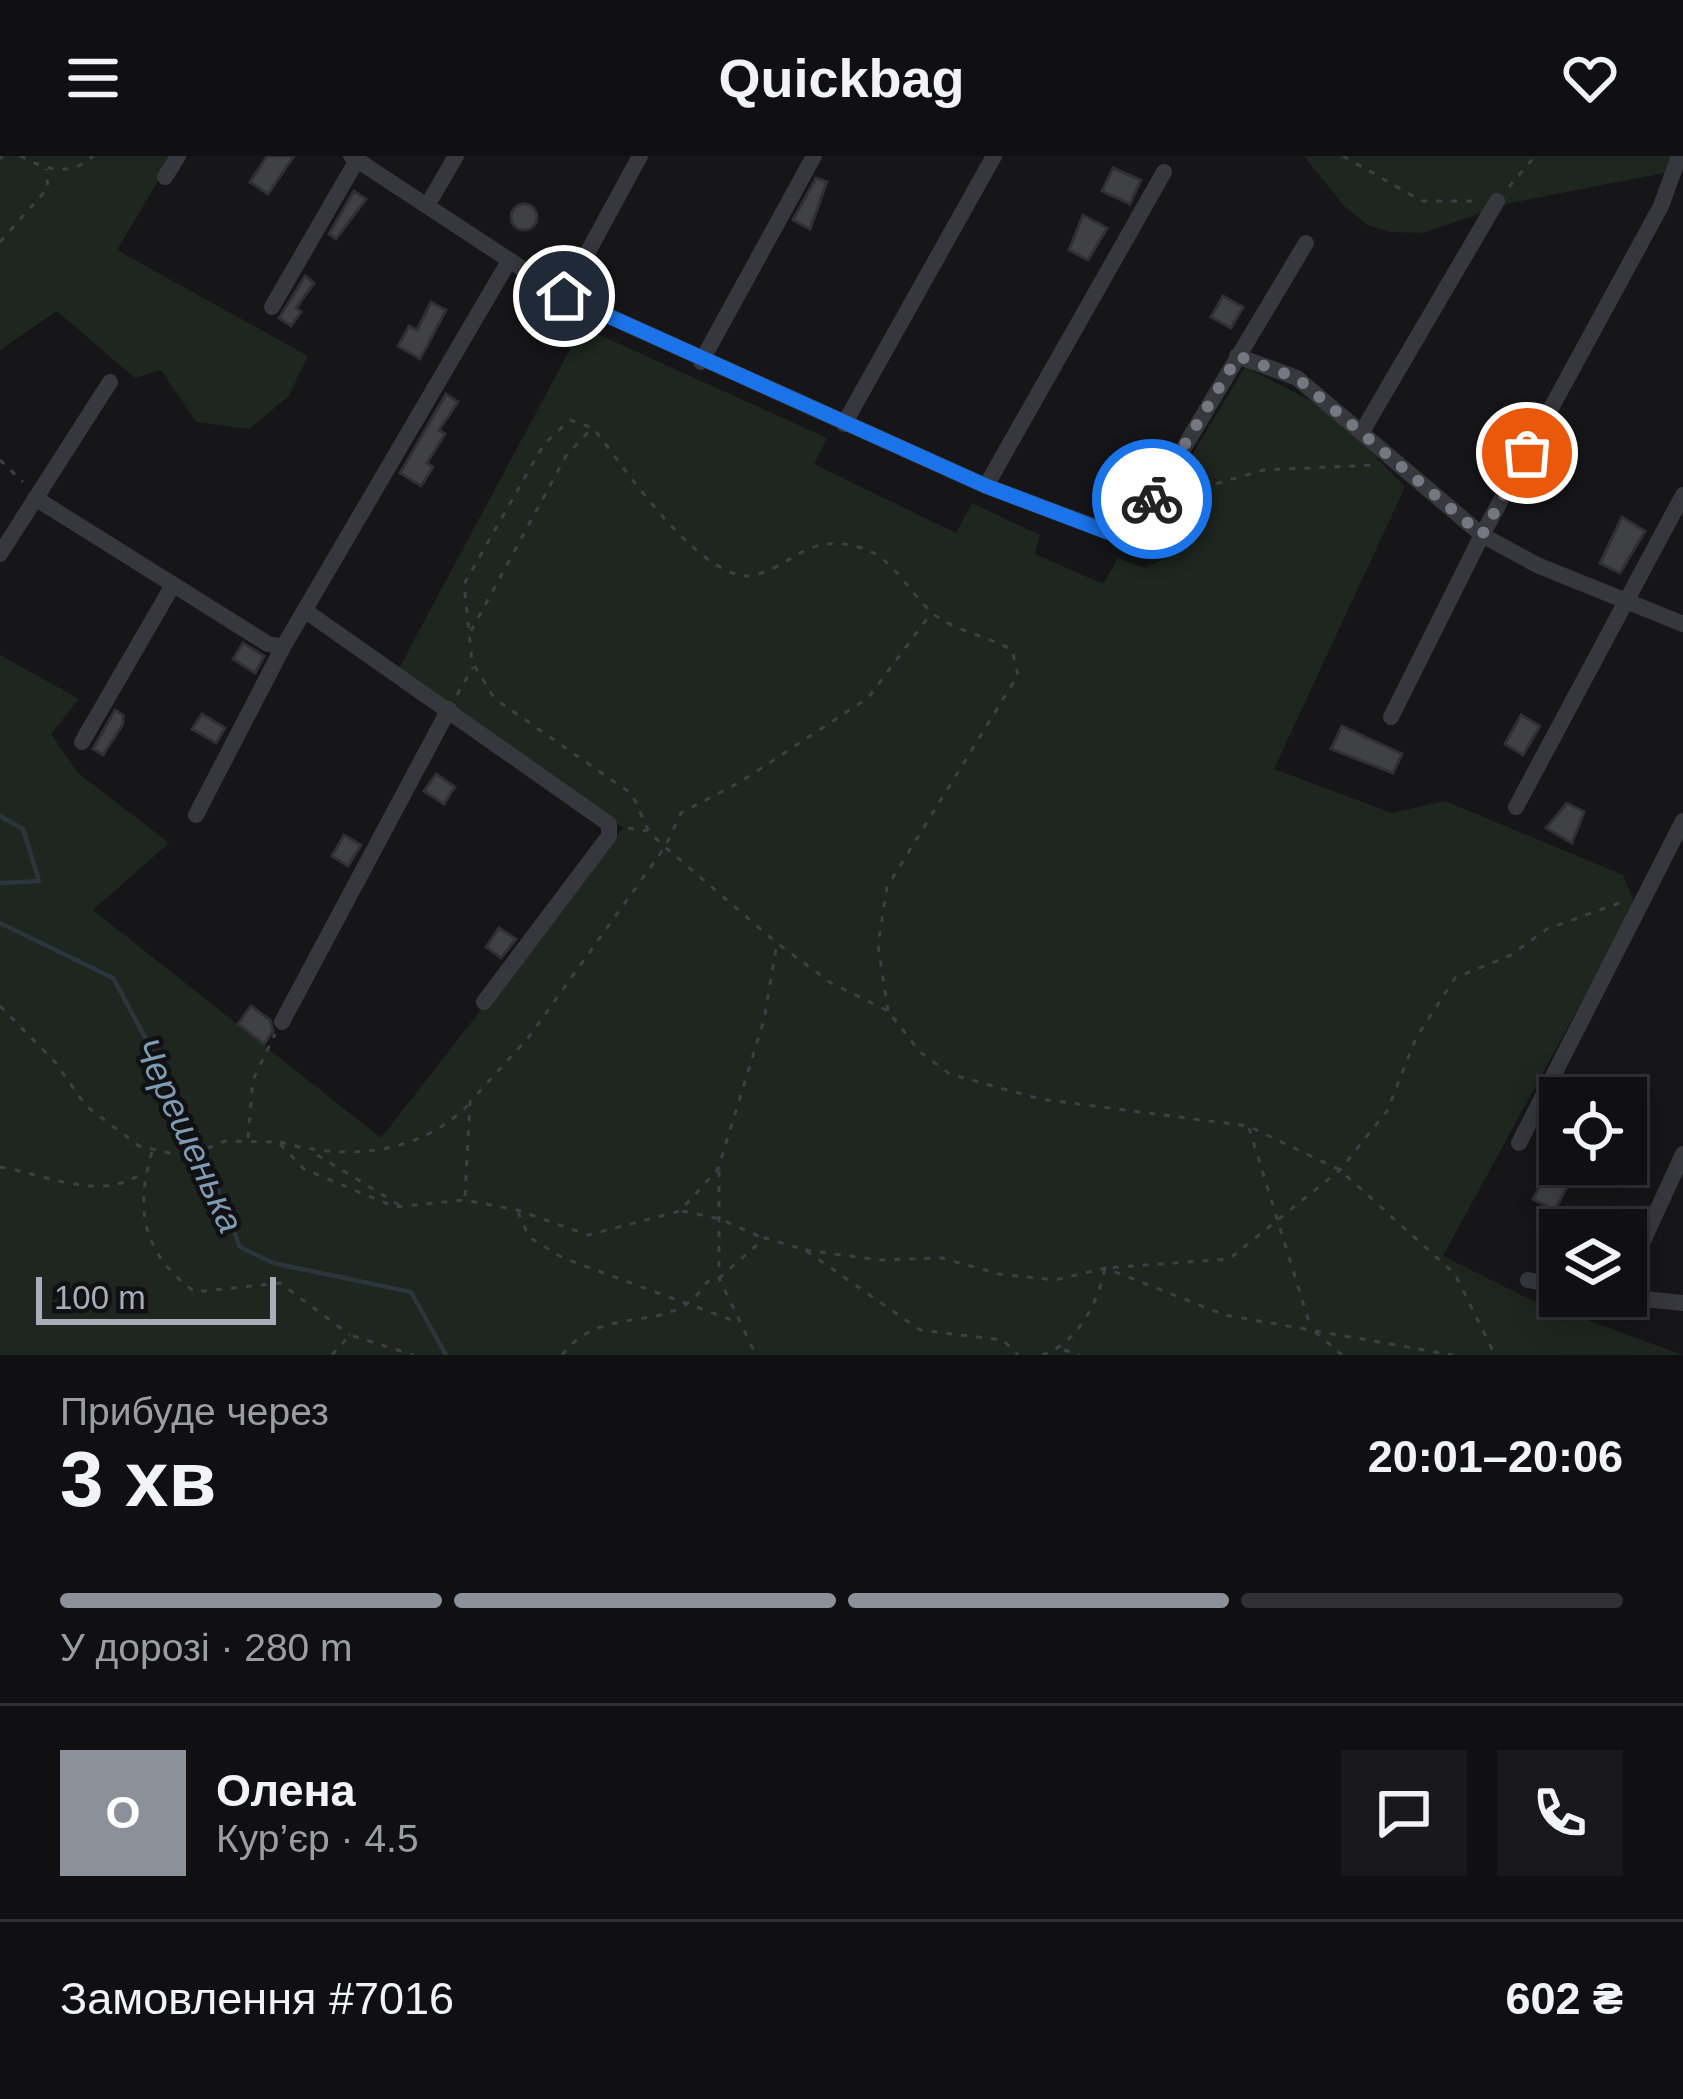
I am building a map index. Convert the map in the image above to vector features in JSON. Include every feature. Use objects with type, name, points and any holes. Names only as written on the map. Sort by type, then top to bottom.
[{"type":"street","points":[[165,177],[178,156]]},
{"type":"street","points":[[427,206],[456,156]]},
{"type":"street","points":[[564,296],[640,156]]},
{"type":"street","points":[[701,362],[814,156]]},
{"type":"street","points":[[844,424],[994,156]]},
{"type":"street","points":[[1391,717],[1482,535],[1661,206],[1679,156]]},
{"type":"street","points":[[272,307],[354,158],[564,296],[701,362],[986,486],[1154,549]]},
{"type":"street","points":[[986,486],[1164,172]]},
{"type":"street","points":[[1363,430],[1497,201]]},
{"type":"street","points":[[1130,538],[1306,243]]},
{"type":"street","points":[[196,815],[283,647],[509,261]]},
{"type":"street","points":[[1238,356],[1297,378],[1482,535],[1622,602],[1683,624]]},
{"type":"street","points":[[0,554],[110,382]]},
{"type":"street","points":[[1516,808],[1683,495]]},
{"type":"street","points":[[34,498],[268,644],[283,647]]},
{"type":"street","points":[[82,742],[173,585]]},
{"type":"street","points":[[307,612],[609,824],[609,836],[484,1003]]},
{"type":"street","points":[[282,1022],[449,709]]},
{"type":"street","points":[[1519,1143],[1683,821]]},
{"type":"street","points":[[1647,1232],[1683,1154]]},
{"type":"street","points":[[1528,1280],[1539,1282]]},
{"type":"street","points":[[1647,1299],[1683,1303]]},
{"type":"path","points":[[20,156],[46,169],[75,170],[93,156]]},
{"type":"path","points":[[1343,156],[1422,201],[1497,201],[1535,156]]},
{"type":"path","points":[[0,242],[48,188],[46,169]]},
{"type":"path","points":[[888,1011],[878,945],[887,886],[1018,675],[1012,650],[931,614],[902,576],[869,550],[838,543],[803,548],[756,576],[733,575],[697,555],[592,428],[570,420],[544,445],[464,584],[473,666],[495,699],[632,794],[649,832],[665,847],[777,944],[831,983],[888,1011],[920,1052],[950,1074],[1040,1099],[1248,1126],[1340,1170],[1455,1274],[1495,1355]]},
{"type":"path","points":[[470,632],[566,456],[592,428]]},
{"type":"path","points":[[0,460],[12,466],[34,498]]},
{"type":"path","points":[[1145,510],[1183,491],[1264,470],[1364,468],[1396,460]]},
{"type":"path","points":[[0,1006],[55,1062],[86,1106],[113,1131],[152,1151],[187,1157],[248,1138],[358,1156],[446,1128],[528,1038],[665,847],[681,812],[740,782],[868,698],[931,614]]},
{"type":"path","points":[[449,709],[473,666]]},
{"type":"path","points":[[609,824],[649,832]]},
{"type":"path","points":[[278,1142],[304,1169],[340,1188],[403,1207],[465,1200],[517,1210],[588,1235],[680,1211],[720,1219],[805,1250],[879,1260],[942,1258],[999,1274],[1055,1280],[1106,1268],[1229,1259],[1340,1170],[1387,1112],[1416,1037],[1455,978],[1511,955],[1547,929],[1645,894]]},
{"type":"path","points":[[756,1355],[736,1322],[719,1278],[718,1169],[764,1020],[777,944]]},
{"type":"path","points":[[0,1023],[5,1013]]},
{"type":"path","points":[[248,1138],[253,1080],[282,1022]]},
{"type":"path","points":[[465,1200],[470,1102]]},
{"type":"path","points":[[1248,1126],[1311,1329],[1342,1355]]},
{"type":"path","points":[[152,1151],[145,1216],[153,1253],[174,1277],[194,1292],[280,1283],[350,1335],[413,1355]]},
{"type":"path","points":[[310,1151],[403,1207]]},
{"type":"path","points":[[0,1167],[78,1186],[130,1182],[147,1169]]},
{"type":"path","points":[[680,1211],[718,1169]]},
{"type":"path","points":[[517,1210],[529,1237],[563,1258],[736,1322]]},
{"type":"path","points":[[562,1355],[578,1334],[628,1317],[666,1317],[694,1303],[707,1282],[719,1278],[765,1238]]},
{"type":"path","points":[[805,1250],[920,1330],[1003,1340],[1018,1355]]},
{"type":"path","points":[[1106,1268],[1226,1315],[1453,1355]]},
{"type":"path","points":[[1042,1355],[1060,1349],[1099,1298],[1106,1268]]},
{"type":"path","points":[[332,1355],[350,1335]]},
{"type":"path","points":[[1060,1349],[1079,1355]]},
{"type":"shaded area","points":[[0,156],[173,156],[117,250],[308,356],[289,396],[249,429],[196,422],[161,370],[135,378],[57,311],[0,350]]},
{"type":"shaded area","points":[[1304,156],[1674,156],[1669,172],[1510,203],[1423,233],[1367,225],[1344,206]]},
{"type":"shaded area","points":[[582,327],[827,438],[814,464],[956,533],[972,503],[1040,535],[1035,554],[1103,584],[1118,558],[1145,568],[1175,553],[1196,525],[1160,508],[1245,367],[1331,411],[1405,487],[1274,769],[1392,813],[1445,801],[1623,875],[1635,904],[1443,1256],[1539,1302],[1539,1317],[1579,1317],[1683,1355],[0,1355],[0,655],[79,699],[51,734],[78,773],[169,843],[93,910],[381,1138],[623,828],[399,668]]},
{"type":"building","points":[[267,156],[294,156],[268,194],[250,182]]},
{"type":"building","points":[[1113,168],[1141,180],[1130,204],[1102,191]]},
{"type":"building","points":[[816,178],[827,182],[810,229],[793,220]]},
{"type":"building","points":[[354,191],[366,199],[336,239],[329,234]]},
{"type":"building","points":[[524,204],[537,217],[524,230],[511,217]]},
{"type":"building","points":[[1083,215],[1107,228],[1088,260],[1069,250]]},
{"type":"building","points":[[305,276],[314,283],[296,308],[301,312],[291,326],[279,318]]},
{"type":"building","points":[[1223,296],[1243,307],[1231,328],[1211,317]]},
{"type":"building","points":[[431,302],[446,310],[420,359],[398,346],[409,326],[417,330]]},
{"type":"building","points":[[446,394],[458,402],[439,430],[445,434],[427,463],[433,467],[421,486],[400,473]]},
{"type":"building","points":[[1139,457],[1157,467],[1128,512],[1114,505]]},
{"type":"building","points":[[1622,517],[1645,531],[1620,573],[1600,563]]},
{"type":"building","points":[[243,643],[264,656],[255,673],[233,659]]},
{"type":"building","points":[[115,710],[123,715],[123,724],[103,755],[93,749]]},
{"type":"building","points":[[202,714],[225,728],[216,743],[192,729]]},
{"type":"building","points":[[1521,715],[1540,726],[1523,755],[1505,744]]},
{"type":"building","points":[[1342,726],[1402,754],[1393,773],[1331,749]]},
{"type":"building","points":[[436,774],[455,787],[444,804],[424,791]]},
{"type":"building","points":[[1567,803],[1584,812],[1572,843],[1546,828]]},
{"type":"building","points":[[344,835],[361,845],[348,866],[332,856]]},
{"type":"building","points":[[499,928],[516,939],[501,958],[486,947]]},
{"type":"building","points":[[251,1006],[270,1020],[273,1031],[264,1044],[238,1024]]},
{"type":"building","points":[[1540,1185],[1568,1185],[1556,1209],[1533,1199]]},
{"type":"waterway","name":"Черешенька","points":[[0,816],[23,829],[39,881],[0,883]]},
{"type":"waterway","name":"Черешенька","points":[[0,923],[113,978],[192,1125],[240,1247],[273,1263],[411,1292],[446,1355]]},
{"type":"way so far","points":[[1152,499],[1238,356],[1297,378],[1482,535],[1527,453]]},
{"type":"route","points":[[564,296],[701,362],[986,486],[1118,536],[1130,538],[1152,499]]}]
